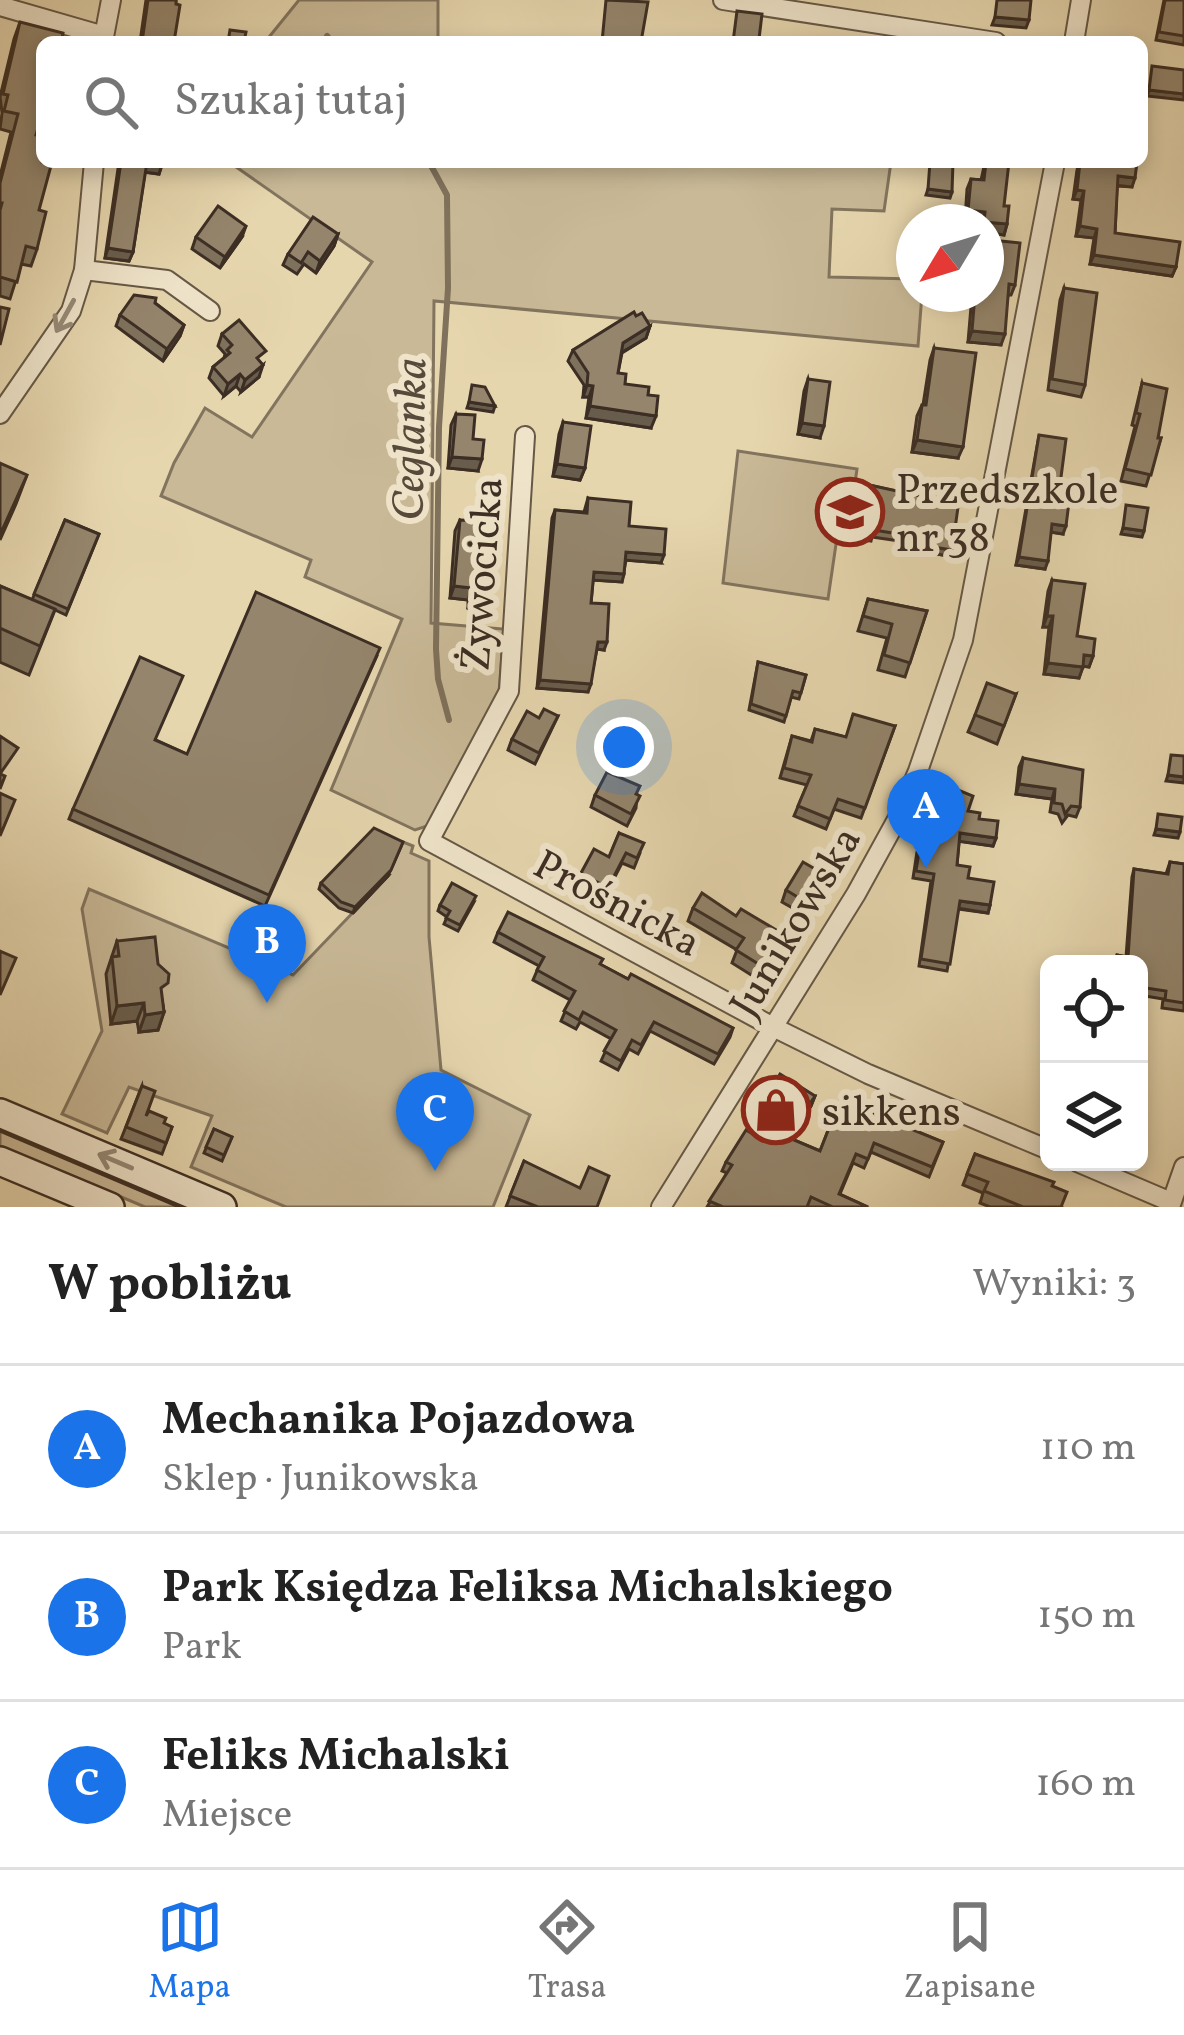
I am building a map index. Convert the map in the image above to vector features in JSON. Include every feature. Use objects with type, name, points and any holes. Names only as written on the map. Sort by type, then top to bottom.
[{"type":"street","points":[[105,36],[111,0]]},
{"type":"street","points":[[723,0],[953,36]]},
{"type":"street","points":[[1075,36],[1081,0]]},
{"type":"street","points":[[0,6],[95,36]]},
{"type":"street","points":[[0,414],[71,311],[84,270],[93,168]]},
{"type":"street","name":"Junikowska","points":[[661,1207],[856,895],[900,814],[957,660],[992,504],[1054,168]]},
{"type":"street","points":[[84,270],[167,280],[209,310]]},
{"type":"street","name":"Żywocicka","points":[[430,841],[508,691],[525,436]]},
{"type":"street","name":"Prośnicka","points":[[430,841],[772,1028],[1040,1146]]},
{"type":"street","points":[[0,1113],[222,1207]]},
{"type":"street","points":[[0,1161],[110,1207]]},
{"type":"street","points":[[1097,1171],[1170,1204],[1184,1167]]},
{"type":"shaded area","points":[[299,0],[438,0],[438,36],[270,36]]},
{"type":"shaded area","points":[[238,168],[890,168],[884,211],[832,209],[829,277],[896,279],[896,312],[921,312],[918,346],[434,301],[431,623],[504,629],[499,692],[430,825],[415,830],[331,790],[402,619],[305,577],[311,560],[161,496],[205,408],[252,437],[372,262]]},
{"type":"shaded area","points":[[738,451],[857,469],[852,504],[842,503],[828,599],[723,583]]},
{"type":"shaded area","points":[[403,842],[413,846],[411,853],[429,861],[429,937],[441,1070],[530,1115],[493,1207],[286,1207],[191,1167],[212,1116],[129,1087],[107,1133],[62,1114],[102,1031],[82,909],[89,889],[293,975],[388,876]]},
{"type":"shaded area","points":[[0,1127],[188,1207],[145,1207],[0,1146]]},
{"type":"building","points":[[148,0],[176,0],[180,5],[175,36],[143,36]]},
{"type":"building","points":[[606,0],[648,2],[642,36],[603,36]]},
{"type":"building","points":[[997,0],[1031,0],[1029,20],[995,17]]},
{"type":"building","points":[[1165,0],[1184,0],[1184,36],[1159,32]]},
{"type":"building","points":[[737,11],[762,14],[759,36],[734,36]]},
{"type":"building","points":[[20,22],[63,33],[36,36],[36,168],[50,168],[39,210],[46,212],[37,249],[26,246],[17,282],[0,277],[0,183],[18,114],[4,111],[8,95],[3,94]]},
{"type":"building","points":[[1152,66],[1184,70],[1184,94],[1149,90]]},
{"type":"building","points":[[120,168],[146,168],[133,252],[108,248]]},
{"type":"building","points":[[930,168],[953,168],[952,192],[928,189]]},
{"type":"building","points":[[985,168],[1008,168],[1004,206],[969,204],[971,179],[984,180]]},
{"type":"building","points":[[1079,168],[1136,168],[1135,178],[1118,176],[1115,233],[1180,242],[1176,267],[1094,255],[1097,229],[1080,226],[1084,191],[1077,190]]},
{"type":"building","points":[[218,206],[246,226],[225,257],[196,237]]},
{"type":"building","points":[[313,217],[338,234],[320,261],[308,252],[301,263],[288,254]]},
{"type":"building","points":[[1004,241],[1020,243],[1015,285],[1009,284],[1005,334],[972,331],[974,312],[1004,312]]},
{"type":"building","points":[[1064,288],[1097,293],[1085,385],[1052,379]]},
{"type":"building","points":[[134,295],[156,298],[155,303],[184,325],[167,349],[120,315]]},
{"type":"building","points":[[0,307],[9,309],[0,345]]},
{"type":"building","points":[[634,312],[636,316],[642,313],[650,326],[623,343],[618,373],[626,374],[625,384],[649,387],[648,395],[658,396],[656,416],[590,406],[593,386],[587,385],[588,373],[573,350]]},
{"type":"building","points":[[239,320],[266,351],[257,358],[263,365],[245,380],[240,374],[228,384],[213,367],[230,353],[227,350],[232,345],[222,334]]},
{"type":"building","points":[[934,348],[976,353],[963,447],[917,440]]},
{"type":"building","points":[[808,379],[830,382],[824,426],[802,423]]},
{"type":"building","points":[[1142,383],[1167,389],[1151,475],[1125,469],[1140,414],[1136,413]]},
{"type":"building","points":[[472,385],[485,387],[495,406],[469,402]]},
{"type":"building","points":[[456,414],[475,415],[473,439],[484,440],[482,459],[452,457]]},
{"type":"building","points":[[563,422],[591,426],[585,468],[557,464]]},
{"type":"building","points":[[1039,435],[1066,439],[1058,500],[1069,502],[1066,526],[1052,524],[1048,561],[1019,557]]},
{"type":"building","points":[[0,463],[27,475],[0,535]]},
{"type":"building","points":[[860,483],[929,498],[930,489],[960,493],[952,550],[921,545],[923,538],[874,530],[873,535],[853,532]]},
{"type":"building","points":[[588,498],[631,502],[629,526],[666,529],[664,555],[626,552],[624,574],[594,572],[591,603],[609,604],[607,642],[598,642],[591,684],[540,680],[555,510],[587,513]]},
{"type":"building","points":[[1126,505],[1148,508],[1144,531],[1123,528]]},
{"type":"building","points":[[65,520],[99,534],[68,609],[34,594]]},
{"type":"building","points":[[460,520],[480,521],[479,532],[496,533],[491,598],[472,596],[472,588],[454,586]]},
{"type":"building","points":[[1052,580],[1085,584],[1077,636],[1095,639],[1093,656],[1084,655],[1083,667],[1048,663]]},
{"type":"building","points":[[0,586],[55,609],[40,646],[0,628]]},
{"type":"building","points":[[256,592],[380,648],[269,895],[73,809],[140,657],[183,676],[155,740],[187,754]]},
{"type":"building","points":[[868,599],[927,611],[910,663],[884,655],[892,624],[863,616]]},
{"type":"building","points":[[758,662],[806,675],[801,693],[793,691],[786,716],[751,704]]},
{"type":"building","points":[[987,683],[1016,694],[1004,726],[975,715]]},
{"type":"building","points":[[544,709],[558,716],[539,753],[512,739],[527,711],[539,718]]},
{"type":"building","points":[[853,714],[895,726],[865,808],[838,799],[830,819],[798,806],[811,775],[784,768],[792,736],[812,742],[815,729],[846,737]]},
{"type":"building","points":[[0,736],[18,748],[0,774]]},
{"type":"building","points":[[1171,755],[1184,756],[1184,777],[1168,775]]},
{"type":"building","points":[[1023,758],[1083,770],[1080,807],[1071,806],[1065,814],[1062,804],[1054,803],[1055,789],[1019,784]]},
{"type":"building","points":[[607,772],[640,786],[631,814],[595,795]]},
{"type":"building","points":[[948,786],[973,796],[968,811],[980,813],[979,819],[998,821],[996,838],[960,833],[957,865],[970,867],[968,878],[994,882],[990,905],[960,901],[950,964],[921,959],[934,874],[916,871],[920,845],[925,845]]},
{"type":"building","points":[[0,793],[15,800],[0,836]]},
{"type":"building","points":[[1158,814],[1182,817],[1180,832],[1156,829]]},
{"type":"building","points":[[374,828],[403,842],[391,870],[355,907],[341,902],[321,883]]},
{"type":"building","points":[[619,833],[644,843],[637,858],[626,853],[608,888],[581,873],[594,849],[609,857]]},
{"type":"building","points":[[803,862],[827,876],[809,904],[786,890]]},
{"type":"building","points":[[1170,862],[1184,864],[1184,1003],[1165,1000],[1166,991],[1148,988],[1148,955],[1128,955],[1134,869],[1168,874]]},
{"type":"building","points":[[452,883],[476,896],[460,925],[446,918],[450,911],[440,905]]},
{"type":"building","points":[[702,893],[736,916],[741,909],[788,937],[768,970],[736,950],[744,938],[693,908]]},
{"type":"building","points":[[508,912],[603,959],[600,964],[628,979],[631,974],[733,1028],[718,1054],[654,1022],[641,1045],[632,1040],[621,1061],[604,1051],[616,1030],[583,1012],[579,1020],[564,1011],[575,991],[537,970],[544,957],[498,932]]},
{"type":"building","points":[[155,937],[158,964],[169,974],[161,988],[164,1012],[145,1015],[144,1003],[117,1006],[112,957],[119,956],[117,941]]},
{"type":"building","points":[[0,951],[16,958],[0,995]]},
{"type":"building","points":[[780,1074],[815,1096],[787,1137],[820,1151],[840,1100],[943,1142],[932,1167],[874,1143],[868,1159],[856,1154],[839,1194],[868,1207],[833,1207],[811,1197],[807,1207],[723,1207],[709,1201],[732,1165],[726,1162],[746,1130],[763,1140],[781,1112],[764,1101]]},
{"type":"building","points":[[142,1086],[155,1091],[146,1116],[149,1111],[166,1118],[164,1123],[172,1127],[166,1143],[126,1127]]},
{"type":"building","points":[[214,1129],[232,1137],[224,1155],[206,1147]]},
{"type":"building","points":[[975,1154],[1054,1182],[1052,1186],[1067,1192],[1061,1207],[1023,1207],[984,1191],[988,1182],[967,1174]]},
{"type":"building","points":[[524,1161],[580,1188],[589,1167],[609,1176],[597,1207],[538,1207],[510,1196]]},
{"type":"waterway","name":"Ceglanka","points":[[432,168],[447,195],[436,649],[449,720]]},
{"type":"tram line","points":[[0,1131],[179,1207]]},
{"type":"place","name":"Przedszkole nr 38","points":[[850,512]]},
{"type":"place","name":"Mechanika Pojazdowa","points":[[926,868]]},
{"type":"place","name":"Park Księdza Feliksa Michalskiego","points":[[267,1003]]},
{"type":"place","name":"sikkens","points":[[776,1110]]},
{"type":"place","name":"Feliks Michalski","points":[[435,1171]]}]
